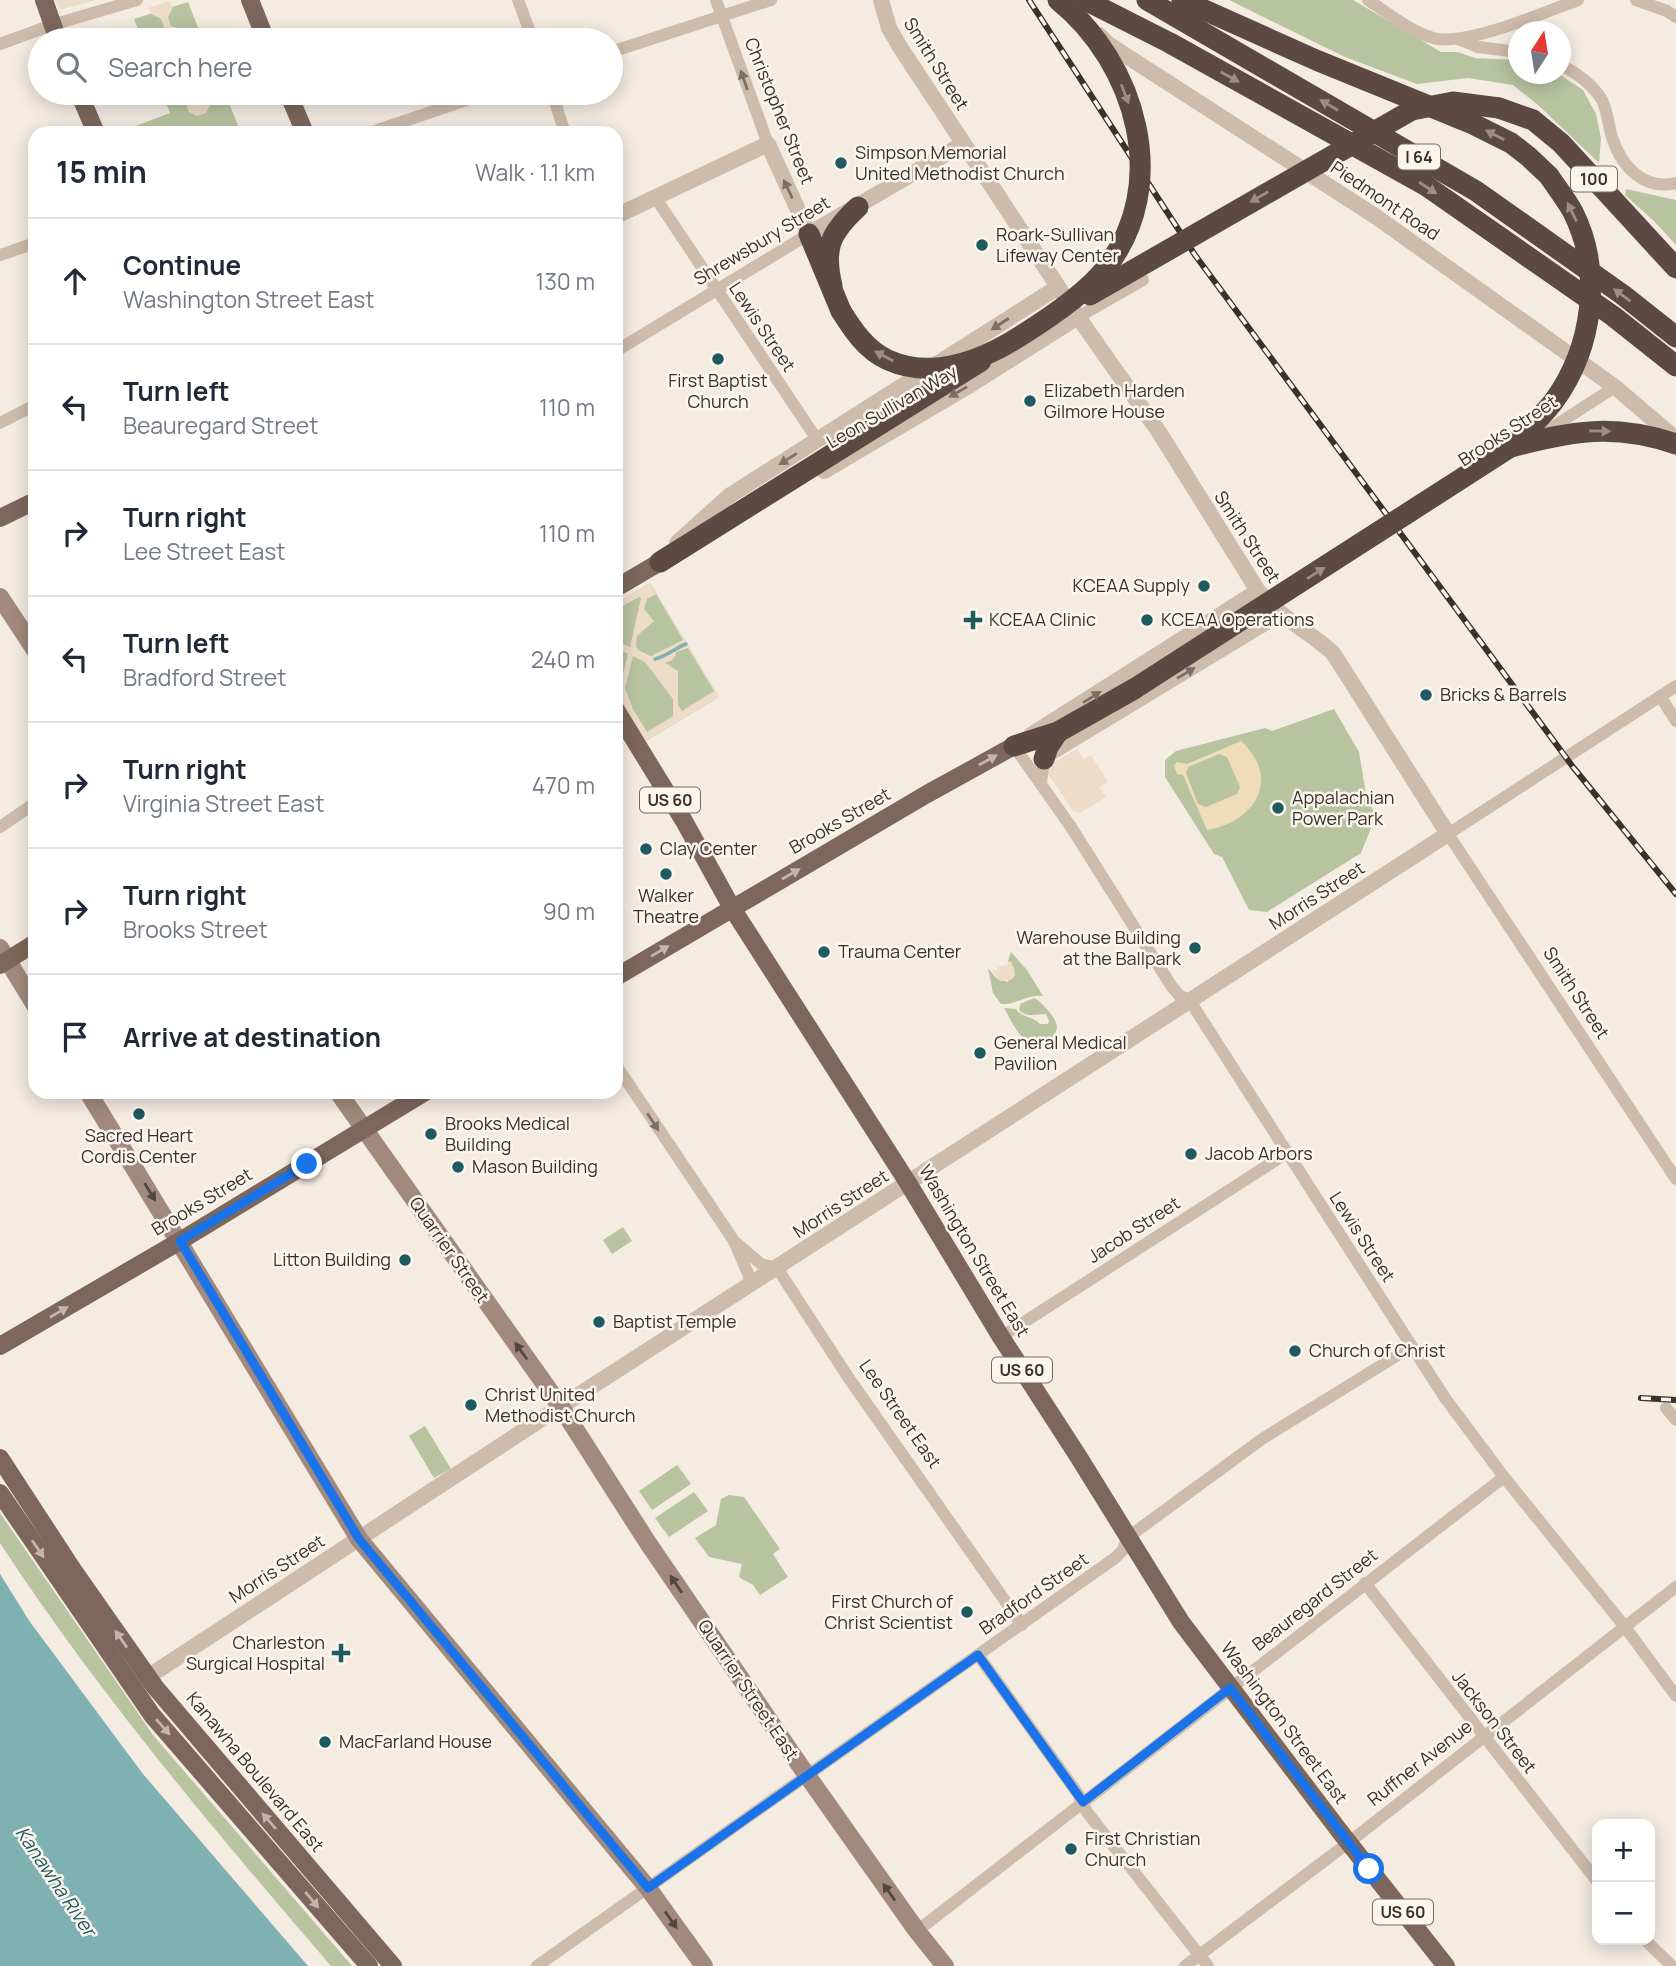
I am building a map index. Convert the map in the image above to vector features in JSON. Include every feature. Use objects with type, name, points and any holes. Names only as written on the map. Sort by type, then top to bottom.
[{"type":"highway","points":[[660,562],[1054,314],[1104,270],[1121,243],[1132,217],[1141,164],[1136,127],[1120,81],[1095,39],[1084,24],[1058,0]]},
{"type":"highway","name":"I 64","points":[[1086,0],[1170,43],[1425,185],[1614,316],[1676,366]]},
{"type":"highway","name":"I 64","points":[[1147,0],[1476,191],[1623,295],[1676,337]]},
{"type":"highway","points":[[1014,746],[1058,732],[1134,689],[1509,448],[1553,402],[1582,346],[1587,327],[1591,298],[1587,253],[1573,213],[1549,176],[1529,157],[1511,143],[1473,124],[1316,60],[1182,0]]},
{"type":"highway","name":"100","points":[[1054,314],[1412,110],[1453,102],[1499,108],[1533,120],[1561,143],[1676,268]]},
{"type":"highway","points":[[832,286],[828,251],[835,230],[858,207]]},
{"type":"highway","points":[[809,234],[841,311],[867,347],[886,359],[906,366],[929,369],[950,367],[996,351]]},
{"type":"highway","points":[[1509,448],[1564,433],[1592,430],[1620,431],[1676,442]]},
{"type":"highway","points":[[1044,759],[1058,732]]},
{"type":"main road","points":[[44,0],[54,28]]},
{"type":"main road","points":[[250,0],[261,28]]},
{"type":"main road","points":[[84,105],[93,126]]},
{"type":"main road","points":[[293,105],[302,126]]},
{"type":"main road","points":[[0,518],[28,504]]},
{"type":"main road","name":"Leon Sullivan Way","points":[[623,584],[660,562]]},
{"type":"main road","points":[[0,598],[28,640]]},
{"type":"main road","name":"Washington Street East","points":[[623,721],[684,821],[732,908],[908,1183],[1001,1337],[1181,1622],[1348,1843],[1446,1966]]},
{"type":"main road","name":"Brooks Street","points":[[623,973],[1014,746]]},
{"type":"main road","points":[[28,946],[3,957],[28,994]]},
{"type":"main road","points":[[92,1099],[359,1539],[648,1888],[704,1966]]},
{"type":"main road","name":"Quarrier Street","points":[[343,1099],[561,1407]]},
{"type":"main road","name":"Brooks Street","points":[[0,1346],[180,1241],[413,1099]]},
{"type":"main road","name":"Quarrier Street East","points":[[561,1407],[648,1543],[807,1775],[917,1931],[945,1966]]},
{"type":"main road","name":"Kanawha Boulevard East","points":[[0,1458],[73,1570],[140,1681],[152,1715],[369,1966]]},
{"type":"main road","name":"Kanawha Boulevard East","points":[[0,1493],[140,1681],[393,1966]]},
{"type":"street","points":[[65,28],[137,0]]},
{"type":"street","points":[[518,0],[528,28]]},
{"type":"street","name":"Christopher Street","points":[[716,0],[768,144],[809,234]]},
{"type":"street","points":[[623,48],[771,0]]},
{"type":"street","name":"Smith Street","points":[[881,0],[889,27],[900,47],[1058,288],[1159,432],[1258,592],[1271,607],[1318,639],[1333,653],[1448,834],[1676,1179]]},
{"type":"street","name":"Piedmont Road","points":[[1071,0],[1089,25],[1108,44],[1375,216],[1615,387],[1676,442]]},
{"type":"street","points":[[1368,0],[1421,33],[1441,40],[1458,39],[1578,0]]},
{"type":"street","points":[[1636,0],[1676,17]]},
{"type":"street","points":[[0,44],[28,38]]},
{"type":"street","points":[[1458,39],[1478,47],[1508,51]]},
{"type":"street","points":[[1571,72],[1588,83],[1600,97],[1617,152],[1636,176],[1663,185],[1676,183]]},
{"type":"street","points":[[390,126],[452,105]]},
{"type":"street","points":[[556,105],[563,126]]},
{"type":"street","points":[[623,213],[768,144]]},
{"type":"street","name":"Shrewsbury Street","points":[[623,347],[963,144]]},
{"type":"street","name":"Lewis Street","points":[[655,197],[818,441]]},
{"type":"street","points":[[0,255],[28,245]]},
{"type":"street","name":"Leon Sullivan Way","points":[[660,562],[716,536],[1143,280]]},
{"type":"street","name":"Leon Sullivan Way","points":[[660,562],[729,496],[1058,288]]},
{"type":"street","name":"Brooks Street","points":[[1424,511],[1615,387]]},
{"type":"street","points":[[0,423],[28,409]]},
{"type":"street","points":[[1014,746],[1258,592]]},
{"type":"street","points":[[1041,783],[1044,759],[1282,615]]},
{"type":"street","name":"Morris Street","points":[[140,1681],[1676,686]]},
{"type":"street","points":[[1660,696],[1676,721]]},
{"type":"street","name":"Lewis Street","points":[[1014,746],[1041,783],[1172,987],[1190,1001],[1445,1398],[1504,1477],[1625,1626],[1676,1696]]},
{"type":"street","points":[[0,827],[28,808]]},
{"type":"street","name":"Lee Street East","points":[[623,1075],[734,1241],[752,1283]]},
{"type":"street","name":"Jacob Street","points":[[1001,1337],[1287,1153]]},
{"type":"street","name":"Lee Street East","points":[[734,1241],[761,1264],[777,1268],[848,1377],[1022,1625]]},
{"type":"street","name":"Bradford Street","points":[[537,1966],[1115,1558],[1123,1550],[1128,1538],[1262,1439],[1411,1347]]},
{"type":"street","points":[[1667,1408],[1676,1420]]},
{"type":"street","name":"Beauregard Street","points":[[917,1931],[1504,1477]]},
{"type":"street","name":"Jackson Street","points":[[1365,1583],[1592,1875]]},
{"type":"street","name":"Ruffner Avenue","points":[[1185,1966],[1348,1843],[1676,1587]]},
{"type":"street","points":[[978,1655],[1083,1802],[1087,1812],[1208,1966]]},
{"type":"street","points":[[1650,1945],[1672,1966]]},
{"type":"green space","points":[[1229,0],[1353,0],[1441,52],[1458,52],[1475,58],[1508,60],[1508,84],[1571,82],[1583,90],[1596,114],[1601,138],[1599,163],[1513,85],[1468,78],[1417,84],[1345,57]]},
{"type":"green space","points":[[188,2],[198,28],[137,28],[134,19]]},
{"type":"green space","points":[[167,105],[230,105],[238,126],[136,126],[170,113]]},
{"type":"green space","points":[[1626,189],[1676,200],[1676,245],[1625,195]]},
{"type":"green space","points":[[650,583],[719,697],[646,741],[623,705],[623,599]]},
{"type":"green space","name":"Appalachian Power Park","points":[[1334,709],[1359,752],[1367,800],[1376,815],[1361,853],[1267,912],[1249,910],[1222,857],[1214,854],[1165,777],[1165,760],[1176,751],[1265,728],[1272,731]]},
{"type":"green space","points":[[1011,952],[1027,970],[1043,996],[1001,1004],[993,993],[988,968],[997,979],[1008,982]]},
{"type":"green space","points":[[1034,998],[1045,1006],[1057,1024],[1056,1032],[1050,1039],[1036,1044],[1023,1038],[1004,1008],[1016,1009],[1040,1024],[1048,1024],[1046,1014],[1028,1015],[1019,1010],[1020,1004]]},
{"type":"green space","points":[[623,1227],[632,1241],[612,1254],[603,1240]]},
{"type":"green space","points":[[425,1426],[451,1469],[434,1478],[409,1436]]},
{"type":"green space","points":[[677,1465],[691,1484],[652,1510],[639,1491]]},
{"type":"green space","points":[[694,1492],[708,1511],[669,1537],[655,1518]]},
{"type":"green space","points":[[729,1495],[744,1497],[780,1549],[773,1554],[788,1577],[760,1595],[753,1585],[739,1577],[742,1564],[709,1557],[695,1538],[716,1525],[721,1499]]},
{"type":"green space","points":[[0,1513],[153,1735],[352,1966],[331,1966],[158,1760],[77,1653],[0,1543]]},
{"type":"sand","points":[[1241,741],[1260,769],[1261,783],[1257,796],[1250,808],[1238,818],[1207,830],[1183,775],[1177,774],[1174,766],[1177,762],[1187,764]],"holes":[[[1219,754],[1227,757],[1240,787],[1237,794],[1206,807],[1198,804],[1186,773],[1188,767]]]},
{"type":"shaded area","points":[[55,0],[96,0],[60,10]]},
{"type":"shaded area","points":[[170,1],[173,7],[168,17],[171,26],[178,28],[164,28],[161,19],[151,14],[148,8]]},
{"type":"shaded area","points":[[186,105],[210,105],[206,113],[197,116],[189,112]]},
{"type":"shaded area","points":[[650,583],[719,697],[646,741],[623,705],[623,675],[628,654],[623,652],[623,644],[630,647],[641,598],[623,606],[623,599]],"holes":[[[656,594],[683,640],[651,656],[638,650],[637,636],[654,621],[644,609],[647,599]],[[688,648],[714,691],[682,711],[678,705],[678,671],[665,663],[672,660],[676,652]],[[633,656],[645,662],[673,699],[673,716],[647,732],[633,709],[625,688]]]},
{"type":"shaded area","points":[[1077,749],[1083,759],[1091,755],[1108,782],[1099,787],[1106,797],[1080,813],[1073,811],[1047,772],[1053,763]]},
{"type":"shaded area","points":[[1008,961],[1014,967],[1015,975],[1011,980],[1000,981],[993,970],[997,971],[998,967],[1007,965]]},
{"type":"water","name":"Kanawha River","points":[[0,1574],[30,1622],[143,1774],[308,1966],[0,1966]]},
{"type":"waterway","points":[[655,659],[686,644]]},
{"type":"railway","points":[[1029,0],[1195,255],[1573,767],[1676,894]]},
{"type":"railway","points":[[1641,1398],[1676,1400]]},
{"type":"place","name":"Simpson Memorial United Methodist Church","points":[[841,163]]},
{"type":"place","name":"Roark-Sullivan Lifeway Center","points":[[982,245]]},
{"type":"place","name":"First Baptist Church","points":[[718,359]]},
{"type":"place","name":"Elizabeth Harden Gilmore House","points":[[1030,401]]},
{"type":"place","name":"KCEAA Supply","points":[[1204,586]]},
{"type":"place","name":"KCEAA Clinic","points":[[973,620]]},
{"type":"place","name":"KCEAA Operations","points":[[1147,620]]},
{"type":"place","name":"Bricks & Barrels","points":[[1426,695]]},
{"type":"place","name":"Appalachian Power Park","points":[[1278,808]]},
{"type":"place","name":"Clay Center","points":[[646,849]]},
{"type":"place","name":"Walker Theatre","points":[[666,874]]},
{"type":"place","name":"Warehouse Building at the Ballpark","points":[[1195,948]]},
{"type":"place","name":"Trauma Center","points":[[824,952]]},
{"type":"place","name":"General Medical Pavilion","points":[[980,1053]]},
{"type":"place","name":"Sacred Heart Cordis Center","points":[[139,1114]]},
{"type":"place","name":"Brooks Medical Building","points":[[431,1134]]},
{"type":"place","name":"Jacob Arbors","points":[[1191,1154]]},
{"type":"place","name":"Mason Building","points":[[458,1167]]},
{"type":"place","name":"Litton Building","points":[[405,1260]]},
{"type":"place","name":"Baptist Temple","points":[[599,1322]]},
{"type":"place","name":"Church of Christ","points":[[1295,1351]]},
{"type":"place","name":"Christ United Methodist Church","points":[[471,1405]]},
{"type":"place","name":"First Church of Christ Scientist","points":[[967,1612]]},
{"type":"place","name":"Charleston Surgical Hospital","points":[[341,1653]]},
{"type":"place","name":"MacFarland House","points":[[325,1742]]},
{"type":"place","name":"First Christian Church","points":[[1071,1849]]},
{"type":"route","points":[[307,1164],[180,1241],[359,1539],[648,1888],[978,1655],[1083,1802],[1230,1688],[1369,1869]]}]
